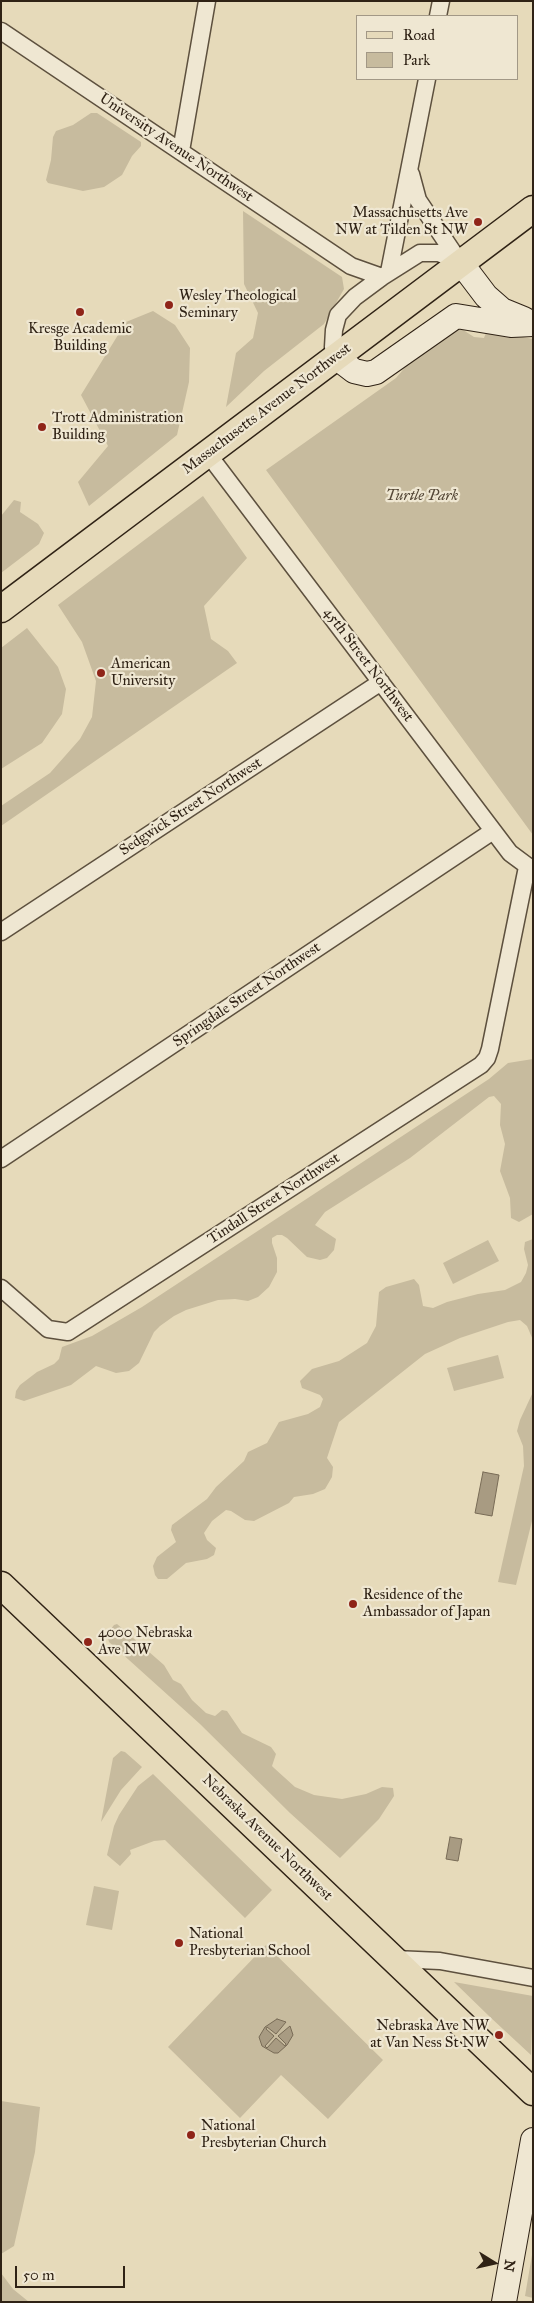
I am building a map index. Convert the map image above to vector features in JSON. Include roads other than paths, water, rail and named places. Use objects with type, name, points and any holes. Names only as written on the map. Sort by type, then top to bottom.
[{"type":"main road","name":"Massachusetts Avenue Northwest","points":[[1,609],[533,209]]},
{"type":"main road","name":"Nebraska Avenue Northwest","points":[[1,1584],[362,1929],[395,1958],[533,2092]]},
{"type":"street","points":[[180,151],[207,1]]},
{"type":"street","points":[[438,15],[440,1]]},
{"type":"street","name":"University Avenue Northwest","points":[[1,31],[351,266],[385,274]]},
{"type":"street","points":[[385,274],[410,172],[427,80]]},
{"type":"street","points":[[410,172],[418,200],[460,263],[486,296],[502,310],[533,324]]},
{"type":"street","points":[[460,263],[439,253],[426,252],[414,255],[385,274],[356,297],[338,315],[334,330],[333,347],[336,358],[354,371],[367,374],[376,372],[456,316],[511,325],[533,324]]},
{"type":"street","points":[[351,266],[356,297]]},
{"type":"street","name":"45th Street Northwest","points":[[208,454],[493,832],[510,853],[530,869]]},
{"type":"street","name":"Sedgwick Street Northwest","points":[[1,932],[381,682]]},
{"type":"street","name":"Springdale Street Northwest","points":[[1,1159],[493,832]]},
{"type":"street","name":"Tindall Street Northwest","points":[[1,1288],[44,1326],[58,1332],[68,1332],[481,1064],[487,1058],[530,869]]},
{"type":"street","points":[[395,1958],[440,1962],[533,1978]]},
{"type":"street","points":[[504,2302],[533,2140]]},
{"type":"place","name":"Massachusetts Ave NW at Tilden St NW","points":[[478,222]]},
{"type":"place","name":"Wesley Theological Seminary","points":[[169,305]]},
{"type":"place","name":"Kresge Academic Building","points":[[80,312]]},
{"type":"place","name":"Trott Administration Building","points":[[42,427]]},
{"type":"place","name":"American University","points":[[101,673]]},
{"type":"place","name":"Residence of the Ambassador of Japan","points":[[353,1604]]},
{"type":"place","name":"4000 Nebraska Ave NW","points":[[88,1642]]},
{"type":"place","name":"National Presbyterian School","points":[[179,1943]]},
{"type":"place","name":"Nebraska Ave NW at Van Ness St NW","points":[[499,2035]]},
{"type":"place","name":"National Presbyterian Church","points":[[191,2135]]},
{"type":"park label","name":"Turtle Park","points":[[422,496]]}]
